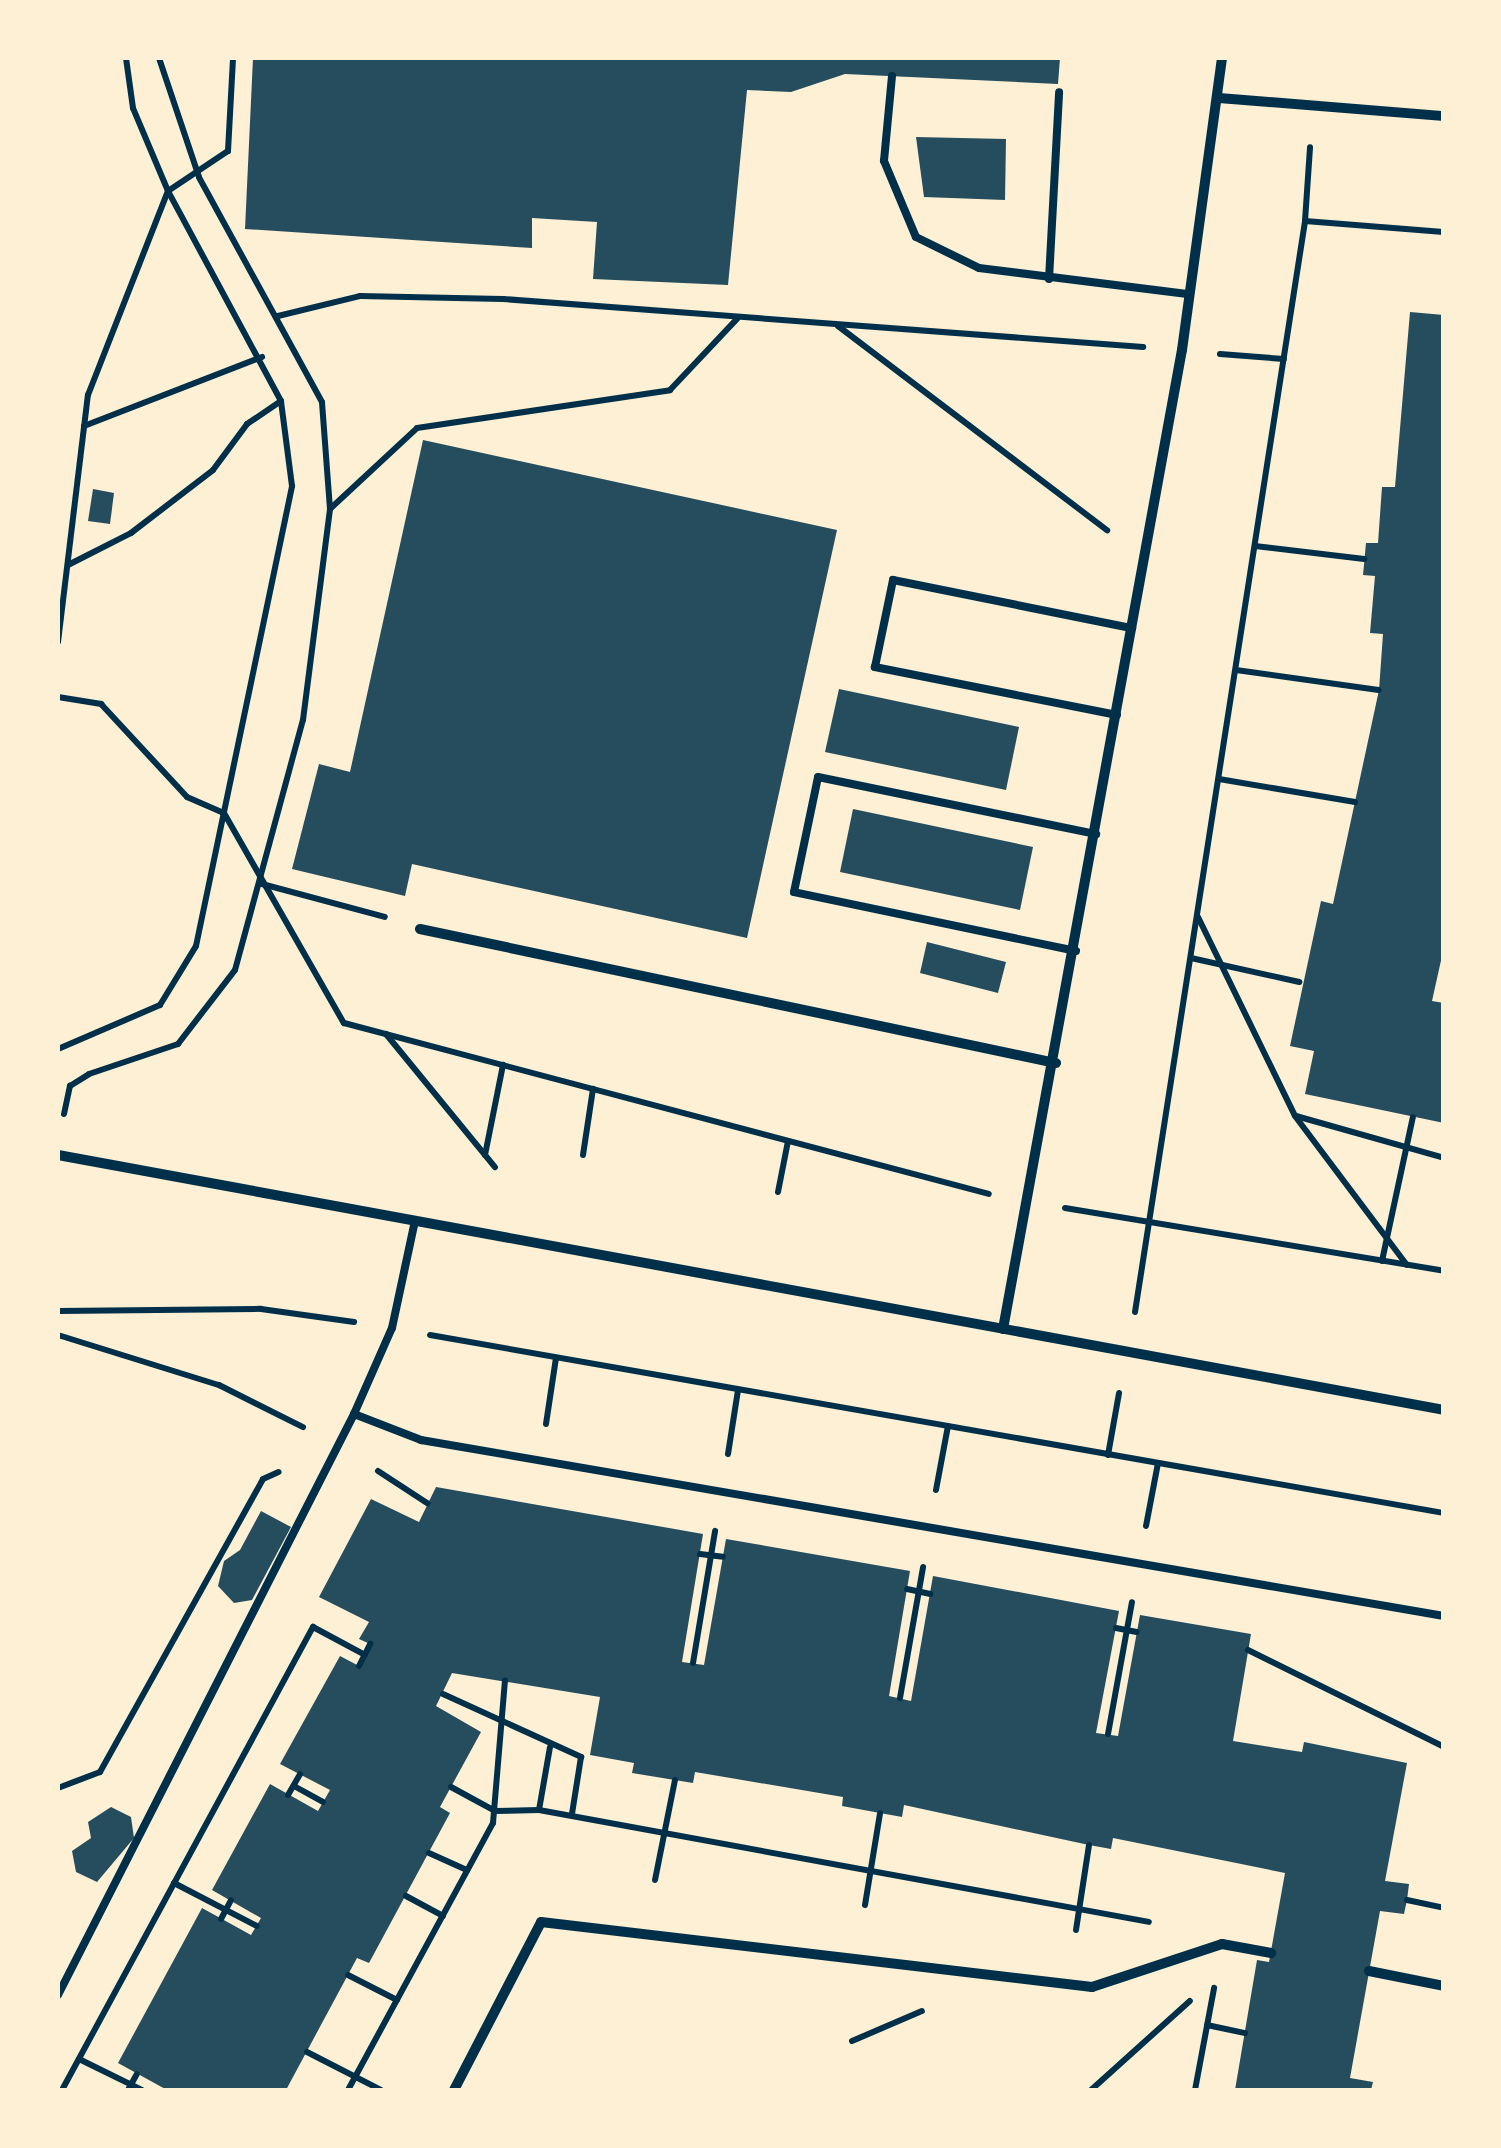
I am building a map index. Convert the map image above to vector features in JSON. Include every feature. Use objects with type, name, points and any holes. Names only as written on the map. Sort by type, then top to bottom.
[{"type":"street","points":[[1003,1329],[1056,1063],[1182,350],[1222,58]]},
{"type":"street","points":[[1219,98],[1444,116]]},
{"type":"street","points":[[420,928],[1056,1063]]},
{"type":"street","points":[[58,1155],[1444,1410]]},
{"type":"street","points":[[454,2090],[541,1922],[1092,1988],[1222,1944],[1271,1953]]},
{"type":"street","points":[[1369,1972],[1444,1986]]},
{"type":"lane","points":[[892,76],[884,161],[916,237],[978,268],[1189,294]]},
{"type":"lane","points":[[1050,279],[1058,92]]},
{"type":"lane","points":[[1117,715],[875,667],[893,580],[1132,628]]},
{"type":"lane","points":[[1076,952],[794,892],[818,777],[1096,834]]},
{"type":"lane","points":[[58,1994],[354,1414],[392,1328],[415,1221]]},
{"type":"lane","points":[[354,1414],[421,1440],[1444,1616]]},
{"type":"path","points":[[58,1049],[160,1006],[184,976],[224,813],[292,486],[281,401],[262,357],[168,191],[133,108],[126,58]]},
{"type":"path","points":[[62,1125],[70,1086],[178,1044],[210,1011],[235,970],[303,720],[330,508],[322,402],[200,177],[159,58]]},
{"type":"path","points":[[58,642],[82,426],[168,191],[200,177],[228,151],[233,58]]},
{"type":"path","points":[[1151,1224],[1305,220],[1444,232]]},
{"type":"path","points":[[278,316],[360,296],[738,318],[1284,360]]},
{"type":"path","points":[[330,508],[417,428],[670,390],[738,318]]},
{"type":"path","points":[[837,325],[1144,557]]},
{"type":"path","points":[[82,426],[262,357]]},
{"type":"path","points":[[67,566],[131,533],[213,470],[247,424],[281,401]]},
{"type":"path","points":[[1255,546],[1364,559]]},
{"type":"path","points":[[1236,670],[1379,690]]},
{"type":"path","points":[[58,697],[100,704],[186,796],[224,813],[260,884],[344,1022],[1030,1202],[1444,1272]]},
{"type":"path","points":[[1219,779],[1355,802]]},
{"type":"path","points":[[260,884],[403,922]]},
{"type":"path","points":[[1198,917],[1295,1116],[1408,1266]]},
{"type":"path","points":[[1192,958],[1298,982]]},
{"type":"path","points":[[385,1033],[495,1167]]},
{"type":"path","points":[[485,1154],[503,1065]]},
{"type":"path","points":[[583,1154],[594,1089]]},
{"type":"path","points":[[1295,1116],[1406,1143],[1444,1158]]},
{"type":"path","points":[[1382,1261],[1412,1117]]},
{"type":"path","points":[[778,1192],[788,1141]]},
{"type":"path","points":[[58,1311],[261,1310],[392,1328],[1444,1514]]},
{"type":"path","points":[[58,1335],[219,1385],[338,1444],[428,1503]]},
{"type":"path","points":[[58,1788],[100,1772],[263,1479],[338,1444]]},
{"type":"path","points":[[700,1554],[722,1557]]},
{"type":"path","points":[[907,1590],[930,1594]]},
{"type":"path","points":[[62,2090],[313,1627],[365,1655]]},
{"type":"path","points":[[1116,1628],[1137,1632]]},
{"type":"path","points":[[359,1666],[370,1644]]},
{"type":"path","points":[[1248,1650],[1444,1748]]},
{"type":"path","points":[[348,2090],[468,1870],[495,1811],[508,1728],[505,1681]]},
{"type":"path","points":[[442,1694],[508,1728],[582,1757],[572,1814]]},
{"type":"path","points":[[539,1810],[550,1746]]},
{"type":"path","points":[[288,1795],[300,1774]]},
{"type":"path","points":[[656,1880],[675,1780]]},
{"type":"path","points":[[294,1786],[323,1802]]},
{"type":"path","points":[[451,1787],[495,1811],[539,1810],[666,1830],[1224,1936],[1222,1944]]},
{"type":"path","points":[[864,1905],[880,1813]]},
{"type":"path","points":[[1076,1930],[1090,1845]]},
{"type":"path","points":[[429,1853],[468,1870]]},
{"type":"path","points":[[174,1883],[257,1926]]},
{"type":"path","points":[[406,1896],[442,1916]]},
{"type":"path","points":[[221,1919],[231,1900]]},
{"type":"path","points":[[1406,1900],[1444,1908]]},
{"type":"path","points":[[348,1975],[397,2000]]},
{"type":"path","points":[[1091,2090],[1216,1978],[1195,2090]]},
{"type":"path","points":[[852,2042],[923,2010]]},
{"type":"path","points":[[1207,2025],[1245,2034]]},
{"type":"path","points":[[306,2052],[380,2090]]},
{"type":"path","points":[[79,2059],[129,2088],[142,2090]]},
{"type":"path","points":[[129,2088],[137,2074]]},
{"type":"building","points":[[253,58],[1060,58],[1058,84],[845,74],[791,92],[747,90],[728,285],[593,279],[597,222],[532,218],[532,248],[245,229]]},
{"type":"building","points":[[916,137],[1006,139],[1005,200],[924,197]]},
{"type":"building","points":[[1410,312],[1444,315],[1444,947],[1432,1001],[1444,1003],[1444,1123],[1305,1094],[1314,1051],[1290,1046],[1321,901],[1333,904],[1379,690],[1383,634],[1370,633],[1375,576],[1363,575],[1366,543],[1378,543],[1382,487],[1395,487]]},
{"type":"building","points":[[423,440],[837,530],[747,938],[412,864],[405,896],[292,869],[319,764],[350,772]]},
{"type":"building","points":[[93,489],[114,493],[110,524],[88,521]]},
{"type":"building","points":[[839,689],[1019,727],[1006,790],[825,752]]},
{"type":"building","points":[[853,809],[1033,847],[1020,910],[840,872]]},
{"type":"building","points":[[927,942],[1006,962],[998,993],[920,973]]},
{"type":"building","points":[[436,1487],[703,1534],[682,1662],[704,1665],[726,1539],[910,1571],[889,1696],[911,1701],[933,1576],[1119,1611],[1096,1733],[1118,1736],[1140,1615],[1251,1634],[1233,1741],[1302,1752],[1304,1742],[1407,1763],[1385,1881],[1409,1884],[1407,1900],[1404,1914],[1380,1911],[1350,2078],[1373,2082],[1371,2090],[1235,2090],[1257,1960],[1269,1962],[1285,1873],[1113,1838],[1111,1849],[904,1805],[902,1817],[842,1806],[843,1797],[695,1772],[693,1783],[632,1773],[634,1763],[590,1755],[600,1697],[452,1673],[436,1706],[481,1732],[440,1807],[450,1813],[369,1963],[357,1958],[286,2090],[167,2090],[118,2063],[202,1908],[251,1935],[261,1918],[212,1890],[270,1784],[318,1811],[330,1790],[280,1764],[340,1656],[359,1666],[370,1644],[359,1639],[369,1622],[319,1597],[371,1499],[419,1522]]},
{"type":"building","points":[[261,1511],[291,1527],[252,1600],[234,1603],[218,1586],[224,1561],[240,1550]]},
{"type":"building","points":[[111,1807],[131,1817],[134,1838],[97,1882],[76,1872],[72,1851],[91,1838],[88,1822]]}]
